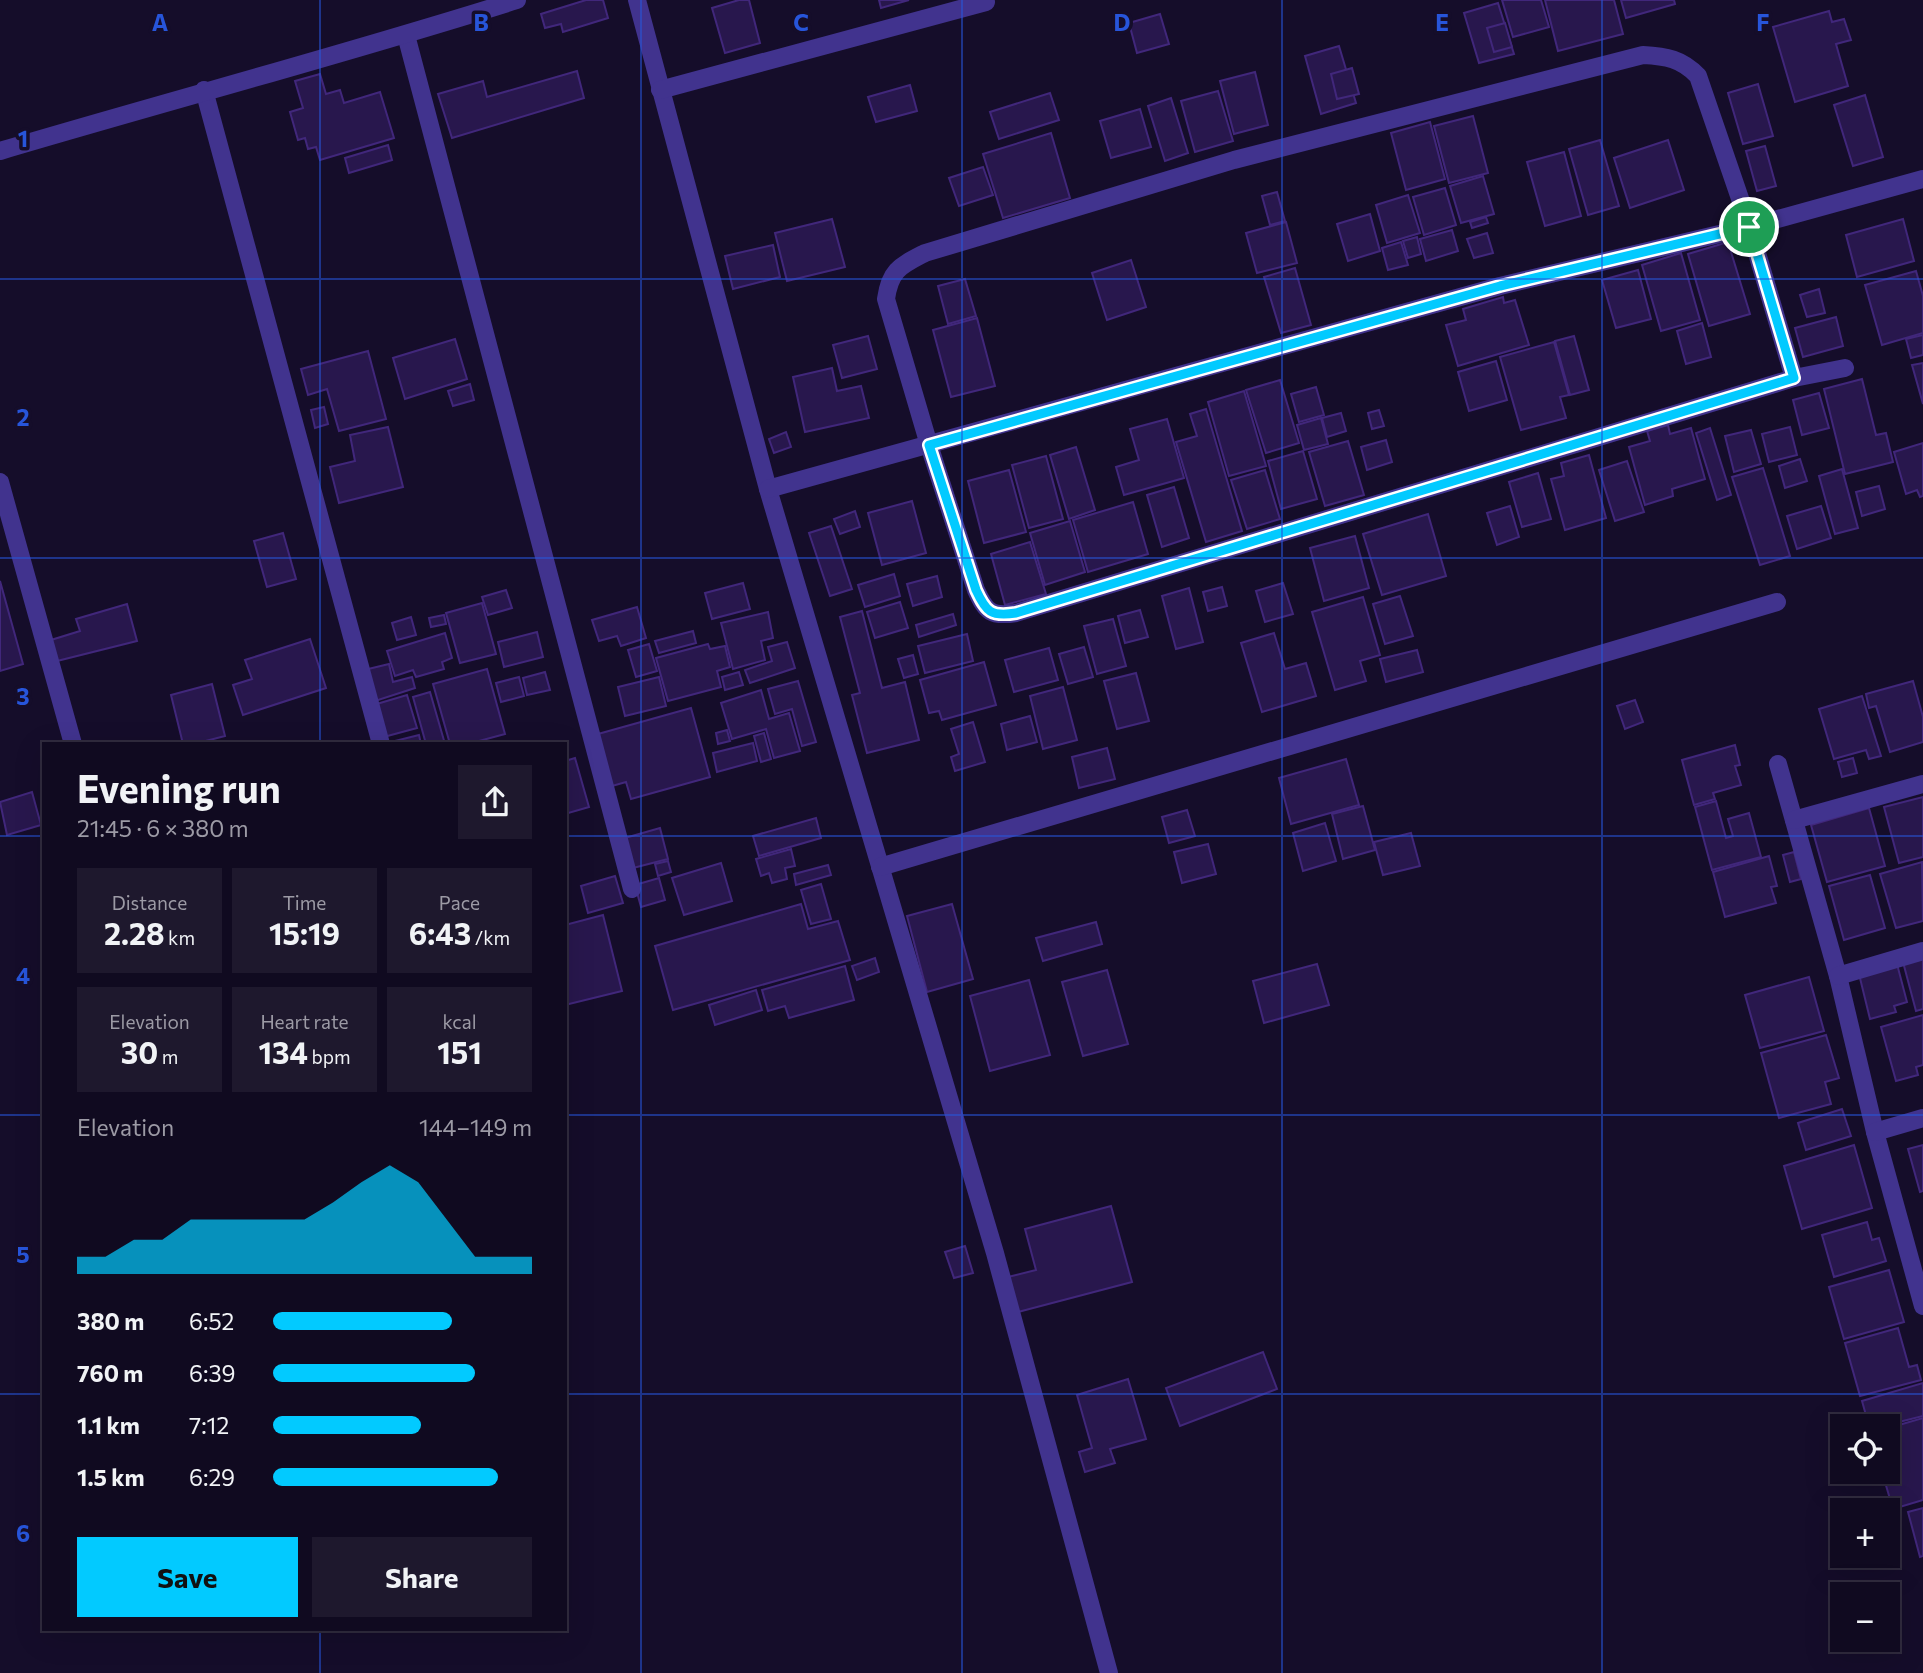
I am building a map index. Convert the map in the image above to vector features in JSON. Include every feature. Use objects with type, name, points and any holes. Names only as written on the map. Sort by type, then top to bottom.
[{"type":"street","points":[[0,151],[204,90],[406,35],[517,0]]},
{"type":"street","points":[[637,0],[768,489],[995,1253],[1109,1673]]},
{"type":"street","points":[[660,90],[986,2]]},
{"type":"street","points":[[406,35],[632,889]]},
{"type":"street","points":[[1794,378],[1749,227],[1698,76],[1688,65],[1657,55],[1643,55],[1234,160],[925,253],[895,273],[889,282],[886,299],[976,590],[989,612],[1000,615],[1026,610],[1794,378],[1845,368]]},
{"type":"street","points":[[204,90],[380,742]]},
{"type":"street","points":[[768,489],[1486,290],[1749,227],[1923,179]]},
{"type":"street","points":[[0,482],[72,742]]},
{"type":"street","points":[[880,867],[1777,602]]},
{"type":"street","points":[[1778,764],[1838,976],[1875,1132],[1923,1306]]},
{"type":"street","points":[[1794,820],[1923,784]]},
{"type":"street","points":[[1838,976],[1923,951]]},
{"type":"street","points":[[1875,1132],[1923,1118]]},
{"type":"building","points":[[586,0],[603,0],[608,18],[563,32],[561,24],[545,28],[541,14]]},
{"type":"building","points":[[739,0],[749,0],[760,43],[725,53],[712,8]]},
{"type":"building","points":[[879,0],[909,0],[881,8]]},
{"type":"building","points":[[1502,0],[1541,0],[1549,27],[1513,37]]},
{"type":"building","points":[[1545,0],[1614,0],[1623,34],[1558,51]]},
{"type":"building","points":[[1621,0],[1674,0],[1675,4],[1626,18]]},
{"type":"building","points":[[1498,3],[1514,54],[1479,63],[1464,13]]},
{"type":"building","points":[[1829,11],[1832,22],[1844,19],[1851,40],[1836,44],[1848,86],[1795,102],[1773,27]]},
{"type":"building","points":[[1160,14],[1169,44],[1137,53],[1129,23]]},
{"type":"building","points":[[1505,23],[1512,47],[1494,52],[1487,28]]},
{"type":"building","points":[[1339,46],[1356,103],[1321,114],[1305,56]]},
{"type":"building","points":[[1352,68],[1359,94],[1337,99],[1331,74]]},
{"type":"building","points":[[577,71],[584,98],[452,138],[438,94],[483,81],[487,97]]},
{"type":"building","points":[[1255,72],[1268,125],[1234,134],[1220,81]]},
{"type":"building","points":[[320,74],[326,94],[340,90],[344,103],[380,92],[394,138],[320,160],[316,147],[308,149],[305,138],[298,140],[290,112],[303,108],[295,81]]},
{"type":"building","points":[[1758,84],[1773,136],[1743,144],[1728,93]]},
{"type":"building","points":[[910,85],[917,111],[876,122],[868,97]]},
{"type":"building","points":[[1218,91],[1233,141],[1195,152],[1181,101]]},
{"type":"building","points":[[1050,93],[1059,120],[999,139],[990,112]]},
{"type":"building","points":[[1865,95],[1883,157],[1853,166],[1834,105]]},
{"type":"building","points":[[1171,98],[1188,153],[1165,161],[1148,106]]},
{"type":"building","points":[[1140,109],[1151,147],[1111,158],[1100,121]]},
{"type":"building","points":[[1473,116],[1488,173],[1449,183],[1434,126]]},
{"type":"building","points":[[1430,122],[1445,179],[1406,190],[1391,133]]},
{"type":"building","points":[[1051,133],[1070,198],[1003,218],[983,154]]},
{"type":"building","points":[[1600,140],[1619,206],[1588,215],[1569,149]]},
{"type":"building","points":[[1668,140],[1684,190],[1630,208],[1614,158]]},
{"type":"building","points":[[388,145],[392,160],[349,173],[345,158]]},
{"type":"building","points":[[1765,146],[1776,186],[1757,191],[1746,151]]},
{"type":"building","points":[[1564,152],[1581,216],[1545,226],[1527,162]]},
{"type":"building","points":[[983,167],[993,195],[959,206],[949,178]]},
{"type":"building","points":[[1483,176],[1494,214],[1461,223],[1450,186]]},
{"type":"building","points":[[1445,188],[1456,225],[1424,235],[1413,197]]},
{"type":"building","points":[[1277,192],[1285,221],[1270,225],[1262,196]]},
{"type":"building","points":[[1408,195],[1420,233],[1387,243],[1376,205]]},
{"type":"building","points":[[1370,214],[1380,251],[1348,261],[1337,224]]},
{"type":"building","points":[[1486,217],[1488,223],[1472,228],[1470,222]]},
{"type":"building","points":[[832,219],[845,267],[787,281],[775,233]]},
{"type":"building","points":[[1903,219],[1914,261],[1857,277],[1846,235]]},
{"type":"building","points":[[1286,222],[1297,263],[1257,273],[1246,233]]},
{"type":"building","points":[[1452,230],[1458,251],[1426,261],[1420,239]]},
{"type":"building","points":[[1487,233],[1493,253],[1474,258],[1467,239]]},
{"type":"building","points":[[1417,237],[1421,254],[1408,258],[1403,241]]},
{"type":"building","points":[[1401,242],[1408,265],[1388,270],[1382,248]]},
{"type":"building","points":[[1728,242],[1750,314],[1709,326],[1688,254]]},
{"type":"building","points":[[773,245],[780,277],[733,289],[725,256]]},
{"type":"building","points":[[1681,253],[1700,320],[1661,331],[1642,265]]},
{"type":"building","points":[[1131,260],[1146,307],[1107,320],[1092,273]]},
{"type":"building","points":[[1295,268],[1311,325],[1281,333],[1264,277]]},
{"type":"building","points":[[1638,270],[1651,319],[1616,328],[1602,280]]},
{"type":"building","points":[[1916,271],[1923,296],[1923,333],[1882,345],[1865,285]]},
{"type":"building","points":[[965,279],[976,316],[948,324],[938,286]]},
{"type":"building","points":[[1819,289],[1825,313],[1807,317],[1800,295]]},
{"type":"building","points":[[1503,297],[1504,303],[1515,300],[1529,345],[1458,366],[1446,325],[1466,320],[1463,309]]},
{"type":"building","points":[[1836,317],[1843,346],[1803,357],[1795,328]]},
{"type":"building","points":[[977,318],[995,386],[951,397],[933,330]]},
{"type":"building","points":[[1702,323],[1711,357],[1686,364],[1677,331]]},
{"type":"building","points":[[1923,335],[1923,355],[1911,358],[1906,339]]},
{"type":"building","points":[[868,336],[877,369],[842,378],[833,345]]},
{"type":"building","points":[[1574,336],[1589,390],[1570,395],[1555,341]]},
{"type":"building","points":[[455,339],[467,379],[405,399],[393,358]]},
{"type":"building","points":[[1554,342],[1569,395],[1560,397],[1566,418],[1521,430],[1500,357]]},
{"type":"building","points":[[368,351],[386,419],[339,431],[327,389],[308,395],[301,369]]},
{"type":"building","points":[[1496,361],[1507,400],[1469,411],[1458,372]]},
{"type":"building","points":[[1923,363],[1923,404],[1912,365]]},
{"type":"building","points":[[832,368],[837,391],[861,386],[869,418],[805,432],[793,377]]},
{"type":"building","points":[[1862,379],[1876,435],[1886,433],[1893,462],[1845,474],[1824,389]]},
{"type":"building","points":[[1280,380],[1299,443],[1266,453],[1246,390]]},
{"type":"building","points":[[470,384],[474,400],[453,406],[448,391]]},
{"type":"building","points":[[1316,387],[1324,415],[1299,422],[1291,394]]},
{"type":"building","points":[[1244,391],[1266,466],[1229,476],[1208,402]]},
{"type":"building","points":[[1819,393],[1829,428],[1802,435],[1793,400]]},
{"type":"building","points":[[324,407],[328,424],[315,428],[311,410]]},
{"type":"building","points":[[1206,409],[1242,531],[1206,542],[1176,442],[1197,436],[1190,414]]},
{"type":"building","points":[[1379,410],[1384,426],[1372,429],[1368,413]]},
{"type":"building","points":[[1341,413],[1346,431],[1327,437],[1322,418]]},
{"type":"building","points":[[1321,418],[1328,444],[1304,450],[1297,425]]},
{"type":"building","points":[[1167,419],[1184,478],[1124,495],[1116,467],[1139,460],[1130,429]]},
{"type":"building","points":[[1668,425],[1670,434],[1691,428],[1705,479],[1672,489],[1673,496],[1645,505],[1629,447],[1650,441],[1647,431]]},
{"type":"building","points":[[388,427],[403,487],[339,503],[330,467],[355,461],[350,435]]},
{"type":"building","points":[[1790,427],[1797,455],[1769,462],[1762,434]]},
{"type":"building","points":[[1710,428],[1731,495],[1717,500],[1696,433]]},
{"type":"building","points":[[1751,430],[1761,464],[1734,472],[1725,436]]},
{"type":"building","points":[[786,432],[791,447],[774,453],[769,439]]},
{"type":"building","points":[[1386,440],[1392,462],[1367,470],[1361,447]]},
{"type":"building","points":[[1348,441],[1364,495],[1325,506],[1309,452]]},
{"type":"building","points":[[1923,443],[1923,496],[1920,497],[1917,490],[1906,494],[1894,452]]},
{"type":"building","points":[[1076,447],[1095,510],[1069,519],[1050,455]]},
{"type":"building","points":[[1303,451],[1317,499],[1281,509],[1268,461]]},
{"type":"building","points":[[1589,455],[1606,518],[1565,530],[1551,479],[1564,476],[1561,463]]},
{"type":"building","points":[[1046,456],[1063,519],[1029,528],[1012,465]]},
{"type":"building","points":[[1800,459],[1807,481],[1785,488],[1779,466]]},
{"type":"building","points":[[1627,461],[1644,512],[1615,521],[1599,470]]},
{"type":"building","points":[[1763,468],[1790,556],[1760,565],[1732,477]]},
{"type":"building","points":[[1842,469],[1858,528],[1835,534],[1819,476]]},
{"type":"building","points":[[1009,470],[1026,532],[984,543],[968,481]]},
{"type":"building","points":[[1265,470],[1280,519],[1247,529],[1231,480]]},
{"type":"building","points":[[1538,473],[1551,519],[1522,527],[1509,482]]},
{"type":"building","points":[[1879,486],[1885,509],[1862,516],[1856,492]]},
{"type":"building","points":[[1174,487],[1189,538],[1162,547],[1147,495]]},
{"type":"building","points":[[912,501],[926,553],[882,565],[868,513]]},
{"type":"building","points":[[1133,502],[1148,554],[1088,572],[1073,520]]},
{"type":"building","points":[[1510,506],[1519,537],[1497,545],[1487,513]]},
{"type":"building","points":[[1821,506],[1831,538],[1797,549],[1787,516]]},
{"type":"building","points":[[855,511],[860,527],[840,534],[834,519]]},
{"type":"building","points":[[1428,514],[1446,576],[1382,595],[1363,534]]},
{"type":"building","points":[[1070,521],[1085,572],[1045,585],[1030,533]]},
{"type":"building","points":[[831,526],[852,589],[830,596],[809,533]]},
{"type":"building","points":[[283,533],[296,579],[267,587],[254,541]]},
{"type":"building","points":[[1355,536],[1369,588],[1324,601],[1310,548]]},
{"type":"building","points":[[1030,542],[1046,594],[1005,605],[991,554]]},
{"type":"building","points":[[894,574],[900,596],[865,607],[858,585]]},
{"type":"building","points":[[937,576],[942,597],[913,606],[907,584]]},
{"type":"building","points":[[0,581],[23,664],[0,671]]},
{"type":"building","points":[[743,583],[750,609],[712,619],[705,593]]},
{"type":"building","points":[[1283,583],[1293,614],[1265,622],[1256,591]]},
{"type":"building","points":[[1222,587],[1227,606],[1208,611],[1203,592]]},
{"type":"building","points":[[1189,588],[1203,642],[1176,649],[1162,596]]},
{"type":"building","points":[[506,590],[512,608],[488,615],[482,597]]},
{"type":"building","points":[[1400,596],[1413,636],[1385,644],[1373,604]]},
{"type":"building","points":[[1363,597],[1380,655],[1360,661],[1366,681],[1335,690],[1312,612]]},
{"type":"building","points":[[900,602],[908,628],[875,638],[867,612]]},
{"type":"building","points":[[482,603],[496,654],[460,663],[446,613]]},
{"type":"building","points":[[127,604],[137,641],[57,661],[51,640],[80,631],[76,619]]},
{"type":"building","points":[[637,607],[646,638],[621,646],[617,636],[599,641],[592,620]]},
{"type":"building","points":[[1140,610],[1148,637],[1125,643],[1118,616]]},
{"type":"building","points":[[862,611],[882,688],[905,682],[919,740],[867,753],[852,695],[860,693],[840,617]]},
{"type":"building","points":[[768,612],[773,638],[761,641],[765,660],[733,669],[721,623]]},
{"type":"building","points":[[953,614],[956,625],[919,637],[916,625]]},
{"type":"building","points":[[444,615],[446,624],[431,627],[429,618]]},
{"type":"building","points":[[411,617],[416,635],[397,640],[392,623]]},
{"type":"building","points":[[1113,619],[1126,666],[1097,674],[1084,626]]},
{"type":"building","points":[[693,631],[696,643],[659,653],[655,641]]},
{"type":"building","points":[[537,632],[543,657],[504,667],[498,642]]},
{"type":"building","points":[[445,633],[452,658],[442,662],[444,669],[416,677],[413,670],[395,676],[387,651]]},
{"type":"building","points":[[1274,633],[1285,669],[1306,663],[1316,696],[1262,712],[1241,643]]},
{"type":"building","points":[[967,634],[973,661],[925,673],[918,646]]},
{"type":"building","points":[[310,639],[326,688],[243,715],[233,685],[252,679],[245,660]]},
{"type":"building","points":[[787,642],[795,668],[750,683],[745,670],[772,661],[768,647]]},
{"type":"building","points":[[649,644],[657,671],[636,677],[628,650]]},
{"type":"building","points":[[708,644],[710,649],[725,646],[730,667],[717,671],[721,687],[668,701],[656,658]]},
{"type":"building","points":[[1084,647],[1093,677],[1068,684],[1059,654]]},
{"type":"building","points":[[1049,648],[1058,680],[1014,692],[1005,660]]},
{"type":"building","points":[[1417,650],[1423,672],[1386,682],[1380,659]]},
{"type":"building","points":[[913,655],[918,674],[904,678],[898,659]]},
{"type":"building","points":[[984,662],[996,705],[942,720],[939,711],[929,713],[920,680]]},
{"type":"building","points":[[389,664],[393,682],[412,677],[415,688],[372,702],[364,670]]},
{"type":"building","points":[[487,669],[505,734],[475,742],[449,742],[433,684]]},
{"type":"building","points":[[545,672],[550,690],[527,695],[523,678]]},
{"type":"building","points":[[739,672],[743,685],[725,690],[722,677]]},
{"type":"building","points":[[1136,673],[1149,721],[1117,729],[1104,681]]},
{"type":"building","points":[[519,677],[524,696],[501,702],[496,683]]},
{"type":"building","points":[[659,677],[666,706],[625,716],[618,687]]},
{"type":"building","points":[[798,681],[816,742],[802,746],[792,709],[775,714],[768,689]]},
{"type":"building","points":[[1913,681],[1923,717],[1923,742],[1890,752],[1876,706],[1869,708],[1866,694]]},
{"type":"building","points":[[212,684],[225,736],[202,742],[183,742],[171,695]]},
{"type":"building","points":[[1063,687],[1077,740],[1043,749],[1030,696]]},
{"type":"building","points":[[761,690],[769,719],[789,713],[800,751],[774,758],[766,729],[732,739],[721,703]]},
{"type":"building","points":[[430,692],[444,742],[425,742],[413,697]]},
{"type":"building","points":[[407,695],[417,728],[380,738],[370,706]]},
{"type":"building","points":[[1862,696],[1881,756],[1869,759],[1866,750],[1834,759],[1819,709]]},
{"type":"building","points":[[1635,700],[1643,722],[1625,729],[1617,706]]},
{"type":"building","points":[[691,708],[710,777],[631,799],[626,782],[612,786],[598,734]]},
{"type":"building","points":[[1030,716],[1037,742],[1007,750],[1001,724]]},
{"type":"building","points":[[973,722],[985,762],[955,771],[951,757],[959,754],[951,729]]},
{"type":"building","points":[[727,730],[730,741],[718,744],[716,733]]},
{"type":"building","points":[[764,733],[771,759],[761,762],[754,736]]},
{"type":"building","points":[[419,735],[421,742],[391,742]]},
{"type":"building","points":[[753,743],[757,761],[717,772],[713,753]]},
{"type":"building","points":[[1735,745],[1740,765],[1735,766],[1741,785],[1713,793],[1715,799],[1694,805],[1682,760]]},
{"type":"building","points":[[1107,748],[1115,779],[1079,788],[1072,757]]},
{"type":"building","points":[[575,758],[589,807],[567,813],[567,760]]},
{"type":"building","points":[[1853,758],[1857,773],[1842,777],[1838,762]]},
{"type":"building","points":[[1346,759],[1359,805],[1291,824],[1279,778]]},
{"type":"building","points":[[32,792],[41,825],[7,835],[0,802]]},
{"type":"building","points":[[1923,797],[1923,857],[1899,863],[1884,807]]},
{"type":"building","points":[[1716,801],[1726,838],[1733,836],[1728,819],[1749,813],[1761,857],[1712,870],[1695,807]]},
{"type":"building","points":[[1363,806],[1375,850],[1343,859],[1332,814]]},
{"type":"building","points":[[1869,808],[1885,866],[1827,882],[1811,825]]},
{"type":"building","points":[[1187,810],[1195,836],[1169,843],[1162,817]]},
{"type":"building","points":[[816,818],[821,838],[759,856],[753,836]]},
{"type":"building","points":[[1325,823],[1336,861],[1303,871],[1293,833]]},
{"type":"building","points":[[660,828],[668,859],[633,868],[625,838]]},
{"type":"building","points":[[1411,833],[1420,866],[1383,875],[1374,842]]},
{"type":"building","points":[[1208,844],[1216,874],[1182,883],[1174,852]]},
{"type":"building","points":[[791,849],[795,866],[785,868],[787,879],[772,883],[769,873],[761,876],[756,859]]},
{"type":"building","points":[[1794,852],[1801,879],[1790,882],[1783,855]]},
{"type":"building","points":[[1769,856],[1777,886],[1771,887],[1776,903],[1725,917],[1713,872]]},
{"type":"building","points":[[668,861],[671,872],[658,876],[655,864]]},
{"type":"building","points":[[1922,862],[1923,921],[1896,928],[1880,874]]},
{"type":"building","points":[[721,863],[732,901],[684,915],[672,878]]},
{"type":"building","points":[[828,865],[831,875],[796,885],[794,874]]},
{"type":"building","points":[[1870,875],[1885,928],[1844,940],[1829,886]]},
{"type":"building","points":[[615,876],[623,903],[588,913],[581,886]]},
{"type":"building","points":[[659,878],[665,900],[641,907],[635,885]]},
{"type":"building","points":[[821,884],[831,919],[811,924],[801,890]]},
{"type":"building","points":[[801,904],[808,929],[838,921],[850,960],[673,1010],[655,946]]},
{"type":"building","points":[[952,904],[973,979],[927,992],[907,916]]},
{"type":"building","points":[[603,915],[622,991],[567,1005],[567,924]]},
{"type":"building","points":[[1096,922],[1102,944],[1043,961],[1036,938]]},
{"type":"building","points":[[1923,957],[1923,1009],[1916,1011],[1903,962]]},
{"type":"building","points":[[875,958],[879,972],[857,980],[852,966]]},
{"type":"building","points":[[1317,964],[1329,1005],[1264,1023],[1253,981]]},
{"type":"building","points":[[1897,964],[1907,1002],[1894,1006],[1896,1012],[1870,1019],[1859,974]]},
{"type":"building","points":[[845,966],[854,1000],[789,1018],[785,1006],[768,1011],[762,990]]},
{"type":"building","points":[[1107,970],[1128,1044],[1083,1056],[1062,982]]},
{"type":"building","points":[[1809,977],[1824,1031],[1760,1048],[1745,995]]},
{"type":"building","points":[[1029,980],[1050,1055],[990,1071],[970,996]]},
{"type":"building","points":[[756,990],[762,1010],[715,1025],[709,1005]]},
{"type":"building","points":[[1923,1015],[1923,1065],[1916,1067],[1918,1075],[1896,1081],[1881,1027]]},
{"type":"building","points":[[1826,1035],[1839,1078],[1825,1082],[1831,1104],[1779,1118],[1761,1053]]},
{"type":"building","points":[[1842,1109],[1851,1136],[1806,1150],[1798,1123]]},
{"type":"building","points":[[1854,1145],[1872,1208],[1802,1229],[1784,1166]]},
{"type":"building","points":[[1923,1145],[1923,1191],[1920,1192],[1908,1149]]},
{"type":"building","points":[[1111,1206],[1132,1282],[1018,1312],[1008,1277],[1036,1270],[1025,1229]]},
{"type":"building","points":[[1867,1222],[1872,1240],[1879,1238],[1886,1261],[1834,1277],[1822,1235]]},
{"type":"building","points":[[965,1246],[973,1273],[954,1278],[945,1252]]},
{"type":"building","points":[[1889,1270],[1904,1322],[1844,1339],[1829,1287]]},
{"type":"building","points":[[1898,1328],[1909,1367],[1917,1365],[1921,1380],[1860,1396],[1845,1343]]},
{"type":"building","points":[[1263,1352],[1277,1389],[1180,1426],[1166,1388]]},
{"type":"building","points":[[1128,1379],[1146,1439],[1110,1449],[1115,1463],[1085,1472],[1079,1452],[1092,1448],[1077,1395]]},
{"type":"building","points":[[1923,1383],[1923,1416],[1900,1422],[1900,1414],[1866,1414],[1862,1401]]},
{"type":"building","points":[[1923,1418],[1923,1500],[1900,1507],[1900,1498],[1890,1498],[1886,1484],[1900,1484],[1900,1425]]},
{"type":"building","points":[[1923,1508],[1923,1556],[1920,1557],[1908,1512]]},
{"type":"route","points":[[1749,227],[1794,378],[1016,613],[1000,615],[989,612],[982,604],[929,445],[1500,286],[1749,227]]}]
